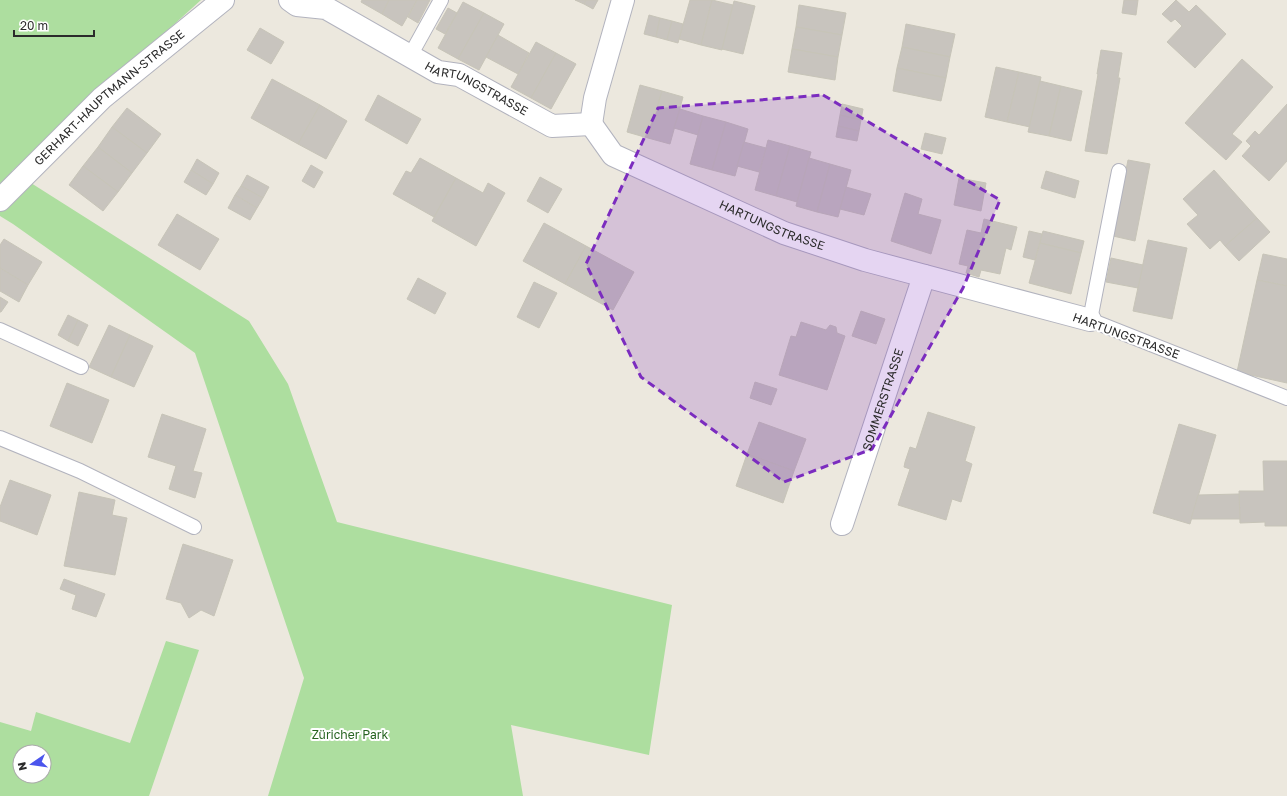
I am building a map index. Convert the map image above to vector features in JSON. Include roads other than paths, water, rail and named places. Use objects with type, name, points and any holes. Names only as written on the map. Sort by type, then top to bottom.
[{"type":"street","name":"GERHART-HAUPTMANN-STRASSE","points":[[0,200],[102,98],[223,0]]},
{"type":"street","name":"HARTUNGSTRASSE","points":[[290,0],[297,5],[326,8],[438,72],[459,76],[552,126],[591,124],[613,155],[784,233],[865,260],[1090,320]]},
{"type":"street","points":[[591,124],[595,98],[623,0]]},
{"type":"street","name":"SOMMERSTRASSE","points":[[842,524],[924,276]]},
{"type":"lane","points":[[410,56],[441,0]]},
{"type":"lane","points":[[1090,320],[1119,171]]},
{"type":"lane","name":"HARTUNGSTRASSE","points":[[1090,320],[1287,398]]},
{"type":"lane","points":[[0,330],[81,367]]},
{"type":"lane","points":[[0,438],[80,471],[194,527]]},
{"type":"park label","name":"Züricher Park","points":[[350,735]]}]
